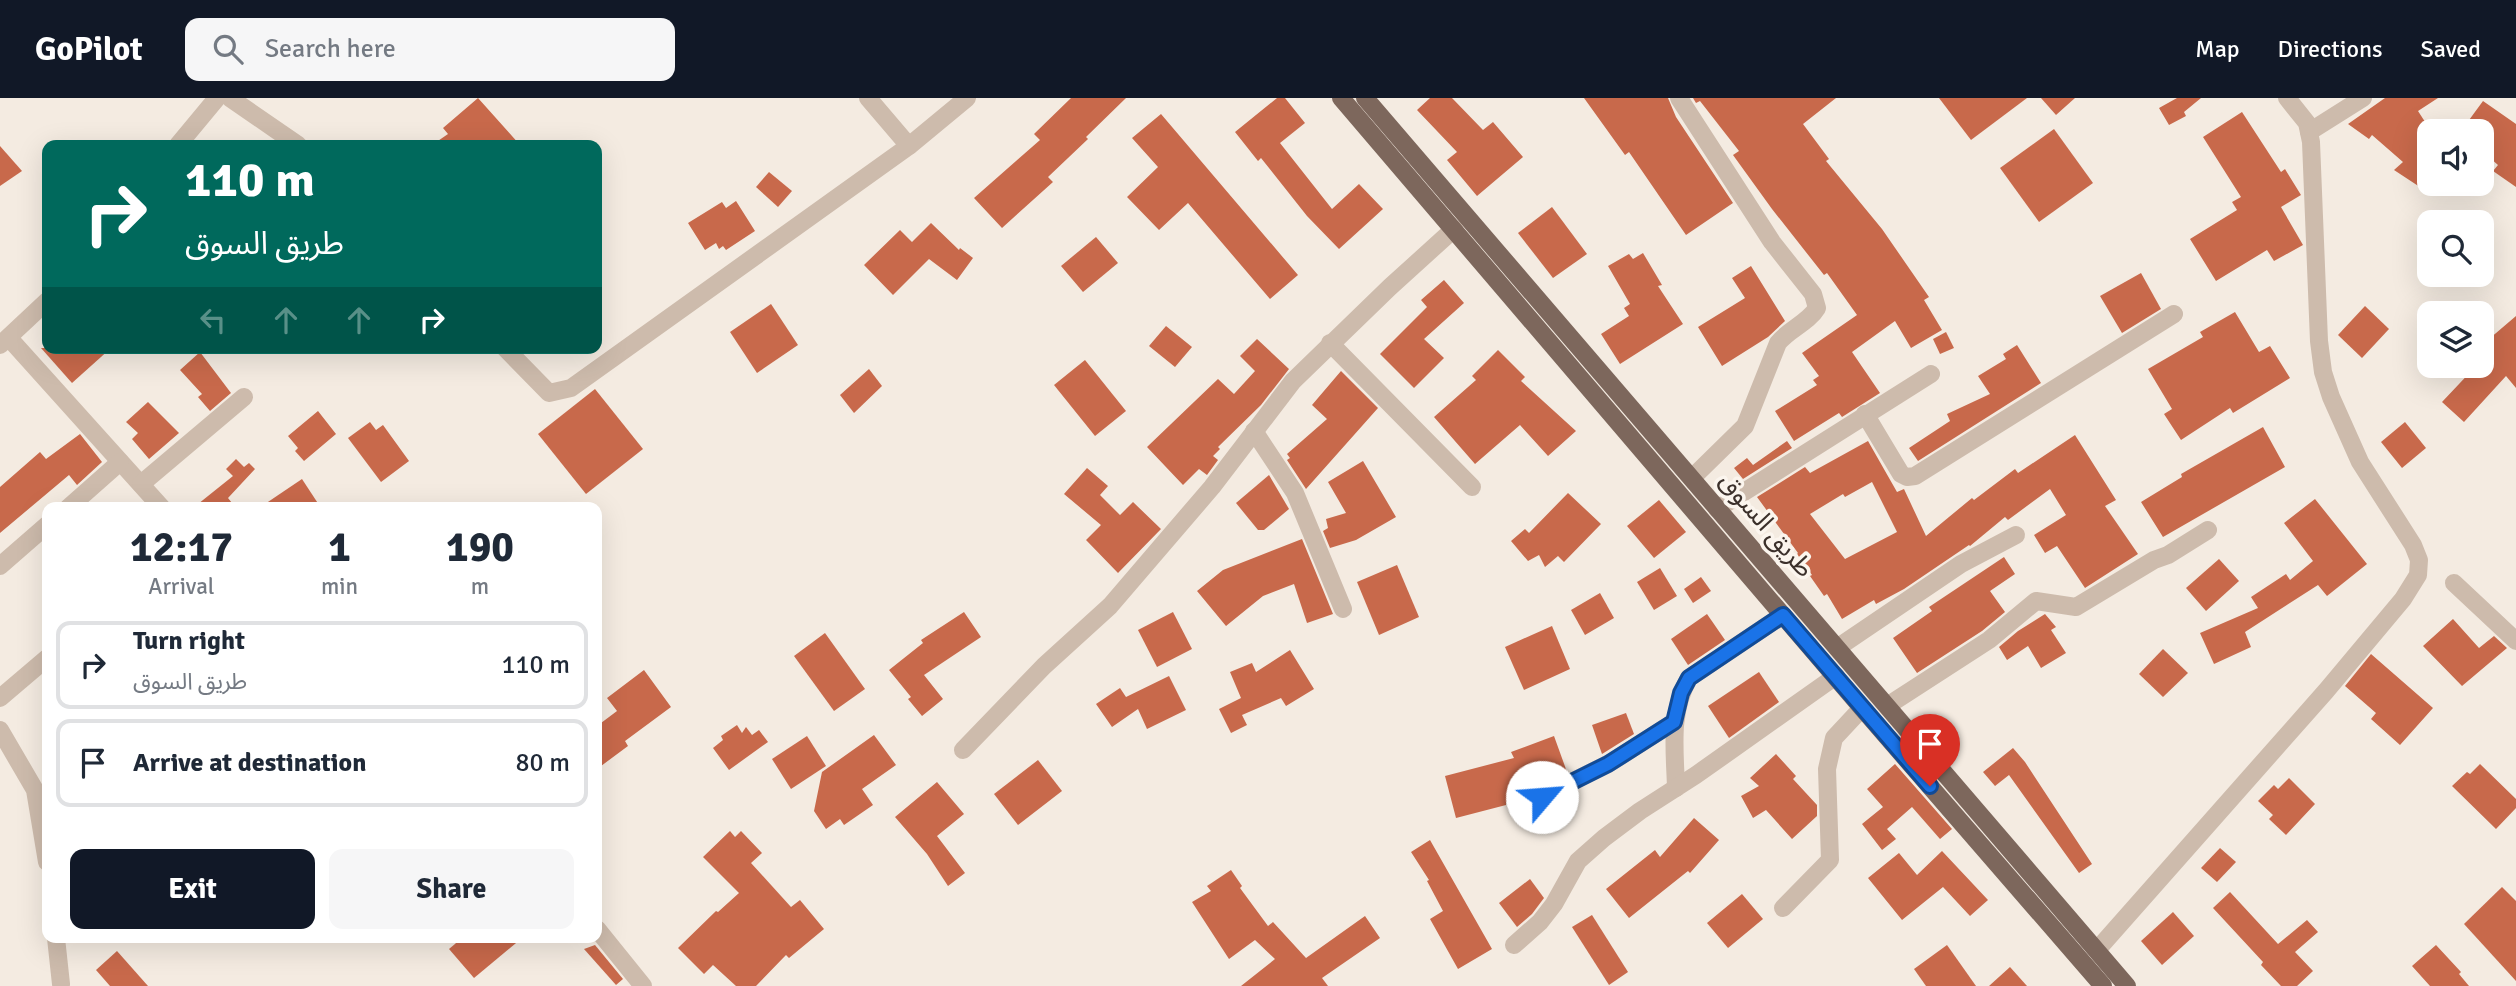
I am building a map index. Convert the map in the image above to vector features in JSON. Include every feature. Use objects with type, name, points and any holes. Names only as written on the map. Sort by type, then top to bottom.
[{"type":"main road","name":"طريق السوق","points":[[1341,98],[2103,986]]},
{"type":"main road","name":"طريق السوق","points":[[1365,98],[2127,986]]},
{"type":"street","points":[[182,140],[217,98]]},
{"type":"street","points":[[230,98],[291,140]]},
{"type":"street","points":[[867,98],[909,146]]},
{"type":"street","points":[[511,354],[549,393],[570,388],[909,146],[967,98]]},
{"type":"street","points":[[1679,98],[1772,242],[1813,294],[1817,308],[1778,343],[1745,426],[1692,478]]},
{"type":"street","points":[[2097,950],[2326,691],[2403,599],[2418,575],[2419,560],[2413,545],[2360,462],[2323,372],[2319,341],[2309,132],[2307,123],[2287,98]]},
{"type":"street","points":[[2309,132],[2363,98]]},
{"type":"street","points":[[963,750],[1044,666],[1110,606],[1212,487],[1293,381],[1330,343],[1454,229]]},
{"type":"street","points":[[42,306],[5,342],[157,502]]},
{"type":"street","points":[[1865,414],[1901,474],[1907,477],[1915,476],[2174,314]]},
{"type":"street","points":[[1330,343],[1472,487]]},
{"type":"street","points":[[1717,509],[1931,374]]},
{"type":"street","points":[[141,484],[244,397]]},
{"type":"street","points":[[1254,431],[1295,493],[1343,609]]},
{"type":"street","points":[[75,502],[120,462]]},
{"type":"street","points":[[0,566],[42,529]]},
{"type":"street","points":[[1887,706],[1989,640],[2036,601],[2076,607],[2154,559],[2168,555],[2208,530]]},
{"type":"street","points":[[1838,648],[1950,571],[2016,536]]},
{"type":"street","points":[[2454,583],[2516,641]]},
{"type":"street","points":[[1676,788],[1674,722],[1681,693],[1689,678],[1783,615]]},
{"type":"street","points":[[0,698],[42,662]]},
{"type":"street","points":[[1514,945],[1540,922],[1554,904],[1578,861],[1640,811],[1836,676]]},
{"type":"street","points":[[1783,908],[1830,860],[1828,769],[1834,737],[1862,708]]},
{"type":"street","points":[[1520,808],[1608,764],[1674,722]]},
{"type":"street","points":[[0,730],[35,790],[42,832]]},
{"type":"street","points":[[602,935],[643,986]]},
{"type":"street","points":[[57,943],[61,984]]},
{"type":"building","points":[[478,98],[516,140],[439,140],[448,134],[443,128]]},
{"type":"building","points":[[1071,98],[1126,98],[1048,177],[1053,182],[1002,228],[974,198],[1040,140],[1034,134]]},
{"type":"building","points":[[1277,98],[1285,98],[1305,123],[1280,143],[1332,209],[1359,184],[1383,209],[1339,249],[1307,216],[1261,158],[1258,161],[1235,132]]},
{"type":"building","points":[[1430,98],[1452,98],[1483,130],[1493,122],[1523,157],[1477,196],[1447,160],[1457,152],[1417,110]]},
{"type":"building","points":[[1584,98],[1668,98],[1676,117],[1733,203],[1686,235],[1629,152],[1625,155]]},
{"type":"building","points":[[1693,98],[1836,98],[1803,124],[1829,159],[1826,161],[1882,229],[1929,297],[1924,300],[1942,330],[1911,348],[1895,321],[1852,352],[1880,393],[1842,417],[1839,413],[1794,441],[1775,411],[1817,385],[1813,380],[1819,376],[1802,353],[1857,315],[1827,273],[1824,275],[1772,209],[1733,155],[1739,151],[1700,101],[1696,103]]},
{"type":"building","points":[[1939,98],[2027,98],[1971,140]]},
{"type":"building","points":[[2041,98],[2075,98],[2056,115]]},
{"type":"building","points":[[2177,98],[2201,98],[2184,112],[2186,116],[2169,125],[2159,108]]},
{"type":"building","points":[[2385,98],[2438,98],[2418,111],[2423,119],[2417,119],[2417,185],[2394,170],[2403,162],[2372,135],[2369,139],[2348,124]]},
{"type":"building","points":[[2483,101],[2516,124],[2516,187],[2494,172],[2498,165],[2494,162],[2494,119],[2470,119]]},
{"type":"building","points":[[2242,112],[2281,172],[2285,169],[2301,195],[2281,207],[2303,245],[2274,261],[2267,250],[2216,281],[2190,239],[2237,210],[2232,202],[2241,197],[2203,137]]},
{"type":"building","points":[[1161,114],[1298,275],[1270,299],[1188,203],[1159,230],[1127,197],[1158,167],[1132,138]]},
{"type":"building","points":[[2054,129],[2093,183],[2039,222],[2000,168]]},
{"type":"building","points":[[0,146],[22,171],[0,186]]},
{"type":"building","points":[[769,172],[792,191],[778,207],[756,187]]},
{"type":"building","points":[[736,201],[755,231],[726,250],[723,246],[719,249],[716,243],[705,250],[688,223],[722,202],[726,208]]},
{"type":"building","points":[[1552,207],[1587,254],[1553,278],[1518,233]]},
{"type":"building","points":[[931,223],[959,250],[960,248],[973,258],[957,280],[929,259],[893,295],[864,265],[900,230],[912,242]]},
{"type":"building","points":[[1096,237],[1118,263],[1083,292],[1061,266]]},
{"type":"building","points":[[1643,253],[1662,285],[1658,286],[1683,324],[1620,364],[1601,334],[1629,316],[1624,308],[1630,304],[1608,266],[1629,254],[1633,259]]},
{"type":"building","points":[[1751,266],[1785,321],[1768,337],[1722,366],[1698,327],[1745,298],[1732,278]]},
{"type":"building","points":[[2141,273],[2161,309],[2122,333],[2100,296]]},
{"type":"building","points":[[1444,280],[1464,303],[1424,339],[1444,358],[1414,388],[1380,354],[1427,307],[1421,300]]},
{"type":"building","points":[[771,304],[798,345],[757,373],[730,332]]},
{"type":"building","points":[[2365,306],[2389,329],[2362,358],[2338,335]]},
{"type":"building","points":[[2235,312],[2259,352],[2270,346],[2290,378],[2233,413],[2230,408],[2181,440],[2164,414],[2172,409],[2148,369],[2203,337],[2200,332]]},
{"type":"building","points":[[2516,316],[2516,388],[2506,376],[2464,422],[2442,402],[2465,378],[2494,378],[2494,335]]},
{"type":"building","points":[[1166,326],[1192,347],[1175,367],[1149,346]]},
{"type":"building","points":[[1946,332],[1954,348],[1940,354],[1933,339]]},
{"type":"building","points":[[1257,339],[1289,369],[1261,405],[1218,447],[1220,449],[1213,456],[1218,460],[1207,475],[1199,469],[1183,485],[1147,447],[1218,379],[1234,394],[1255,371],[1240,356]]},
{"type":"building","points":[[2017,345],[2041,383],[1918,461],[1909,448],[1950,421],[1947,414],[1990,394],[1978,376],[2006,359],[2003,354]]},
{"type":"building","points":[[1498,350],[1525,377],[1521,381],[1576,431],[1548,456],[1520,425],[1475,464],[1434,417],[1476,380],[1472,376]]},
{"type":"building","points":[[46,354],[104,354],[72,383]]},
{"type":"building","points":[[198,354],[202,354],[231,393],[210,411],[198,397],[202,394],[180,370]]},
{"type":"building","points":[[1085,360],[1126,411],[1095,436],[1054,385]]},
{"type":"building","points":[[869,369],[882,386],[854,413],[840,395]]},
{"type":"building","points":[[1341,371],[1378,408],[1306,489],[1287,460],[1290,458],[1287,454],[1327,419],[1312,405]]},
{"type":"building","points":[[595,389],[643,449],[586,494],[538,434]]},
{"type":"building","points":[[148,402],[179,433],[149,459],[132,439],[138,433],[126,422]]},
{"type":"building","points":[[318,411],[336,434],[304,461],[295,451],[298,448],[288,436]]},
{"type":"building","points":[[370,422],[376,430],[383,425],[409,461],[381,482],[348,438]]},
{"type":"building","points":[[2405,422],[2426,448],[2402,468],[2381,442]]},
{"type":"building","points":[[2263,427],[2285,467],[2163,537],[2141,502],[2182,477],[2181,474]]},
{"type":"building","points":[[80,434],[102,462],[77,485],[69,475],[0,533],[0,487],[40,452],[46,459]]},
{"type":"building","points":[[2075,435],[2116,500],[2105,506],[2138,554],[2085,588],[2057,546],[2045,553],[2034,535],[2066,515],[2050,489],[2008,520],[2005,517],[1970,546],[1904,589],[1876,604],[1874,600],[1842,619],[1757,497],[1805,467],[1810,473],[1868,441],[1897,492],[1904,489],[1926,536],[1972,498],[1974,500],[2015,469],[2018,473]],"holes":[[[1872,482],[1897,532],[1845,559],[1810,514],[1843,494],[1845,497]]]},
{"type":"building","points":[[1787,441],[1792,448],[1743,479],[1734,468],[1747,458],[1753,465]]},
{"type":"building","points":[[236,459],[244,467],[249,463],[255,469],[228,498],[231,502],[200,502],[233,476],[226,469]]},
{"type":"building","points":[[1363,461],[1396,517],[1356,540],[1330,548],[1323,531],[1328,528],[1326,519],[1346,513],[1328,482]]},
{"type":"building","points":[[1087,468],[1108,486],[1100,495],[1120,515],[1133,502],[1161,529],[1118,573],[1086,540],[1101,525],[1064,494]]},
{"type":"building","points":[[1269,475],[1289,509],[1264,530],[1258,530],[1236,503]]},
{"type":"building","points":[[302,479],[317,502],[268,502]]},
{"type":"building","points":[[1568,493],[1601,524],[1564,562],[1558,556],[1545,567],[1539,555],[1528,561],[1511,541],[1525,529],[1529,533]]},
{"type":"building","points":[[2315,499],[2367,564],[2327,596],[2318,585],[2245,632],[2251,647],[2214,664],[2200,633],[2258,608],[2251,597],[2286,574],[2290,580],[2313,561],[2284,523]]},
{"type":"building","points":[[1659,500],[1686,532],[1654,558],[1627,526]]},
{"type":"building","points":[[1302,539],[1333,614],[1307,623],[1294,584],[1263,596],[1226,626],[1197,591],[1223,570]]},
{"type":"building","points":[[2004,557],[2015,574],[1990,591],[2005,612],[1982,631],[1917,673],[1893,638],[1932,611],[1929,607]]},
{"type":"building","points":[[2219,559],[2239,581],[2206,611],[2186,588]]},
{"type":"building","points":[[1397,565],[1419,617],[1379,635],[1357,582]]},
{"type":"building","points":[[1660,568],[1677,596],[1654,610],[1637,582]]},
{"type":"building","points":[[1701,577],[1711,591],[1693,603],[1684,589]]},
{"type":"building","points":[[1600,593],[1614,618],[1585,635],[1571,610]]},
{"type":"building","points":[[964,612],[981,637],[924,675],[943,699],[922,716],[908,699],[911,697],[889,670],[923,643],[921,640]]},
{"type":"building","points":[[1173,612],[1192,649],[1157,667],[1138,630]]},
{"type":"building","points":[[1707,614],[1725,640],[1688,665],[1671,639]]},
{"type":"building","points":[[2045,614],[2056,627],[2051,630],[2066,653],[2041,668],[2028,646],[2007,660],[1999,647]]},
{"type":"building","points":[[2453,619],[2479,648],[2494,636],[2507,648],[2462,686],[2423,646]]},
{"type":"building","points":[[1552,626],[1570,669],[1524,690],[1505,647]]},
{"type":"building","points":[[825,633],[865,689],[834,711],[794,656]]},
{"type":"building","points":[[2163,649],[2188,673],[2163,697],[2139,674]]},
{"type":"building","points":[[1290,650],[1314,689],[1286,706],[1281,698],[1242,715],[1247,725],[1231,733],[1219,709],[1241,698],[1230,672],[1252,663],[1256,672]]},
{"type":"building","points":[[2371,654],[2433,708],[2400,745],[2371,719],[2376,713],[2345,686]]},
{"type":"building","points":[[644,670],[671,707],[625,741],[628,746],[602,765],[602,722],[617,711],[607,698]]},
{"type":"building","points":[[1759,672],[1779,702],[1729,738],[1708,706]]},
{"type":"building","points":[[1169,676],[1186,710],[1147,729],[1138,709],[1112,727],[1096,704],[1120,688],[1126,697]]},
{"type":"building","points":[[1626,713],[1634,734],[1602,754],[1592,725]]},
{"type":"building","points":[[737,725],[742,733],[746,727],[752,735],[759,730],[768,742],[729,770],[713,748],[723,740],[721,736]]},
{"type":"building","points":[[874,735],[896,765],[862,789],[873,805],[844,825],[840,819],[826,829],[814,811],[822,772]]},
{"type":"building","points":[[807,736],[826,766],[791,789],[772,759]]},
{"type":"building","points":[[1554,736],[1567,772],[1506,802],[1506,805],[1456,818],[1445,776],[1514,758],[1511,752]]},
{"type":"building","points":[[2013,748],[2092,864],[2079,873],[2009,775],[1995,786],[1983,772]]},
{"type":"building","points":[[1776,754],[1796,776],[1793,779],[1817,805],[1817,816],[1792,839],[1766,810],[1753,818],[1741,796],[1759,786],[1750,778]]},
{"type":"building","points":[[1038,760],[1062,791],[1018,825],[994,794]]},
{"type":"building","points":[[1895,764],[1952,829],[1940,839],[1912,807],[1887,829],[1896,839],[1882,850],[1862,824],[1883,807],[1867,789]]},
{"type":"building","points":[[2480,764],[2516,799],[2516,808],[2496,829],[2452,786]]},
{"type":"building","points":[[2289,778],[2315,804],[2286,835],[2269,819],[2273,815],[2258,801],[2274,785],[2278,789]]},
{"type":"building","points":[[937,782],[964,814],[937,836],[965,873],[948,886],[927,854],[895,817]]},
{"type":"building","points":[[1694,818],[1719,840],[1690,873],[1688,871],[1629,918],[1606,889],[1655,850],[1660,857]]},
{"type":"building","points":[[730,831],[735,837],[741,831],[762,853],[751,863],[791,907],[800,900],[824,929],[789,958],[786,955],[756,986],[736,986],[713,965],[704,974],[678,948],[739,893],[703,857]]},
{"type":"building","points":[[1430,840],[1492,949],[1458,969],[1430,919],[1443,911],[1427,881],[1429,880],[1411,852]]},
{"type":"building","points":[[2220,848],[2236,862],[2217,882],[2201,868]]},
{"type":"building","points":[[1942,851],[1988,900],[1970,916],[1943,887],[1902,920],[1868,878],[1899,853],[1917,875]]},
{"type":"building","points":[[1231,870],[1242,886],[1240,888],[1268,926],[1273,922],[1306,958],[1365,916],[1380,938],[1322,978],[1328,986],[1241,986],[1275,959],[1255,940],[1229,959],[1192,902],[1211,891],[1207,886]]},
{"type":"building","points":[[1530,879],[1544,898],[1532,914],[1517,927],[1499,903]]},
{"type":"building","points":[[2502,887],[2516,901],[2516,981],[2464,924]]},
{"type":"building","points":[[2230,892],[2278,944],[2307,920],[2318,932],[2295,952],[2313,971],[2297,986],[2281,986],[2261,965],[2263,962],[2213,908]]},
{"type":"building","points":[[1742,894],[1763,919],[1728,948],[1707,923]]},
{"type":"building","points":[[2173,912],[2194,936],[2162,965],[2141,941]]},
{"type":"building","points":[[1592,915],[1628,972],[1609,985],[1572,927]]},
{"type":"building","points":[[456,943],[516,943],[474,978],[449,949]]},
{"type":"building","points":[[595,945],[623,979],[616,985],[584,949]]},
{"type":"building","points":[[1947,945],[1976,986],[1926,986],[1914,969]]},
{"type":"building","points":[[2436,945],[2461,972],[2459,974],[2469,986],[2430,986],[2412,966]]},
{"type":"building","points":[[117,951],[148,986],[110,986],[96,970]]},
{"type":"building","points":[[2010,967],[2027,986],[1989,986]]},
{"type":"route","points":[[1542,797],[1608,764],[1674,722],[1681,693],[1689,678],[1783,615],[1930,786]]}]
